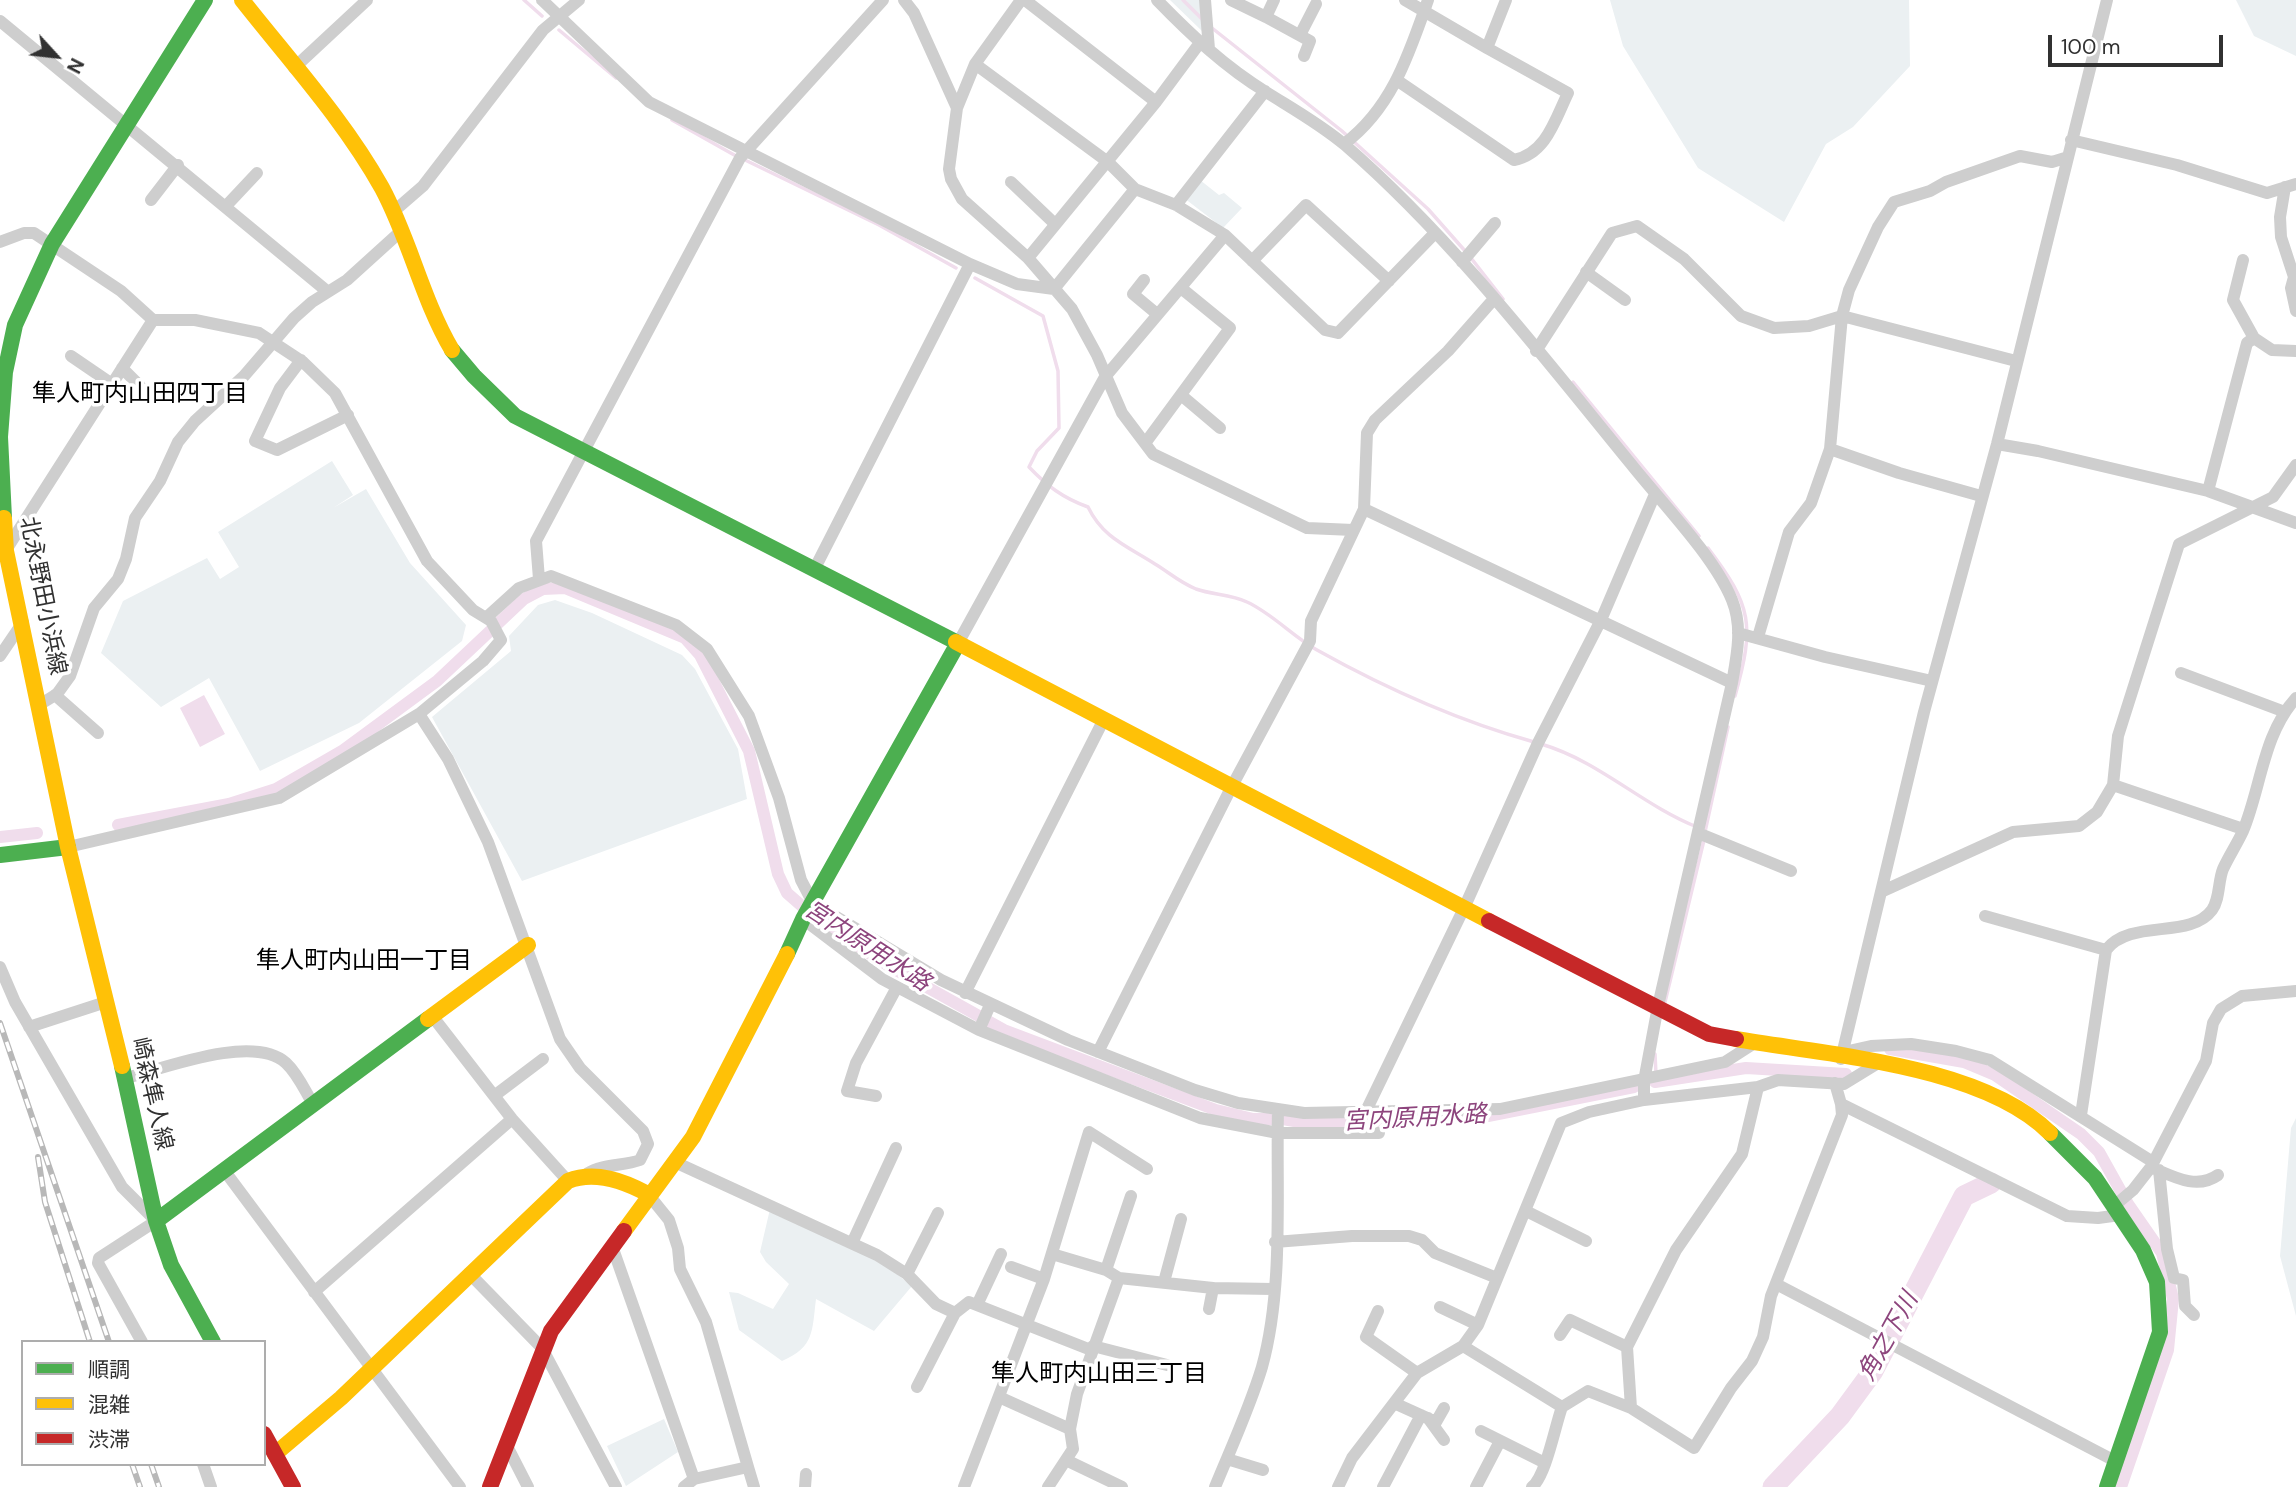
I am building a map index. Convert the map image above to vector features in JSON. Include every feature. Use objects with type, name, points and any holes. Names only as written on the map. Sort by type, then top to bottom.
[{"type":"street","name":"北永野田小浜線","points":[[68,847],[23,622],[4,543],[0,437],[5,372],[15,325],[52,244],[205,0]]},
{"type":"street","points":[[242,0],[346,134],[381,188],[438,325],[453,351],[475,379],[515,416],[583,453],[816,568],[1231,788],[1465,906],[1709,1034],[1753,1044],[1842,1055],[1875,1065],[1923,1071],[1976,1087],[2013,1104],[2037,1120],[2068,1149],[2117,1210],[2166,1280]]},
{"type":"street","points":[[295,68],[367,0]]},
{"type":"street","points":[[542,0],[649,102],[970,264],[1017,284],[1055,289]]},
{"type":"street","points":[[393,212],[423,186],[543,30],[579,0]]},
{"type":"street","points":[[539,579],[536,541],[745,152],[883,0]]},
{"type":"street","points":[[904,0],[914,13],[957,108]]},
{"type":"street","points":[[1156,102],[1023,0],[975,64],[957,108],[951,179],[962,199],[1028,258],[1055,289],[1088,336],[1122,413],[1153,454],[1307,528],[1353,530]]},
{"type":"street","points":[[1157,0],[1204,46],[1265,91],[1297,108],[1344,144],[1462,262],[1655,494],[1726,587],[1733,602],[1738,633],[1732,683],[1658,1006],[1644,1100]]},
{"type":"street","points":[[1028,258],[1204,46],[1205,0]]},
{"type":"street","points":[[1231,0],[1310,41],[1304,56]]},
{"type":"street","points":[[1266,17],[1274,0]]},
{"type":"street","points":[[1398,81],[1514,160],[1529,157],[1540,148],[1569,93],[1487,48],[1426,5],[1405,0]]},
{"type":"street","points":[[1487,48],[1506,0]]},
{"type":"street","points":[[1842,1055],[1932,681],[1997,444],[2107,0]]},
{"type":"street","points":[[1300,35],[1316,4]]},
{"type":"street","points":[[1344,144],[1358,134],[1398,81],[1426,5]]},
{"type":"street","points":[[0,21],[126,127],[178,164],[328,292]]},
{"type":"street","points":[[975,64],[1108,162],[1135,189],[1176,205],[1224,235],[1325,330],[1338,334],[1434,234]]},
{"type":"street","points":[[1176,205],[1265,91]]},
{"type":"street","points":[[2071,140],[2177,165],[2267,193],[2290,186]]},
{"type":"street","points":[[1758,637],[1789,532],[1811,503],[1830,449],[1842,316],[1863,257],[1894,202],[2020,156],[2052,162],[2066,158]]},
{"type":"street","points":[[151,200],[178,164]]},
{"type":"street","points":[[226,206],[257,173]]},
{"type":"street","points":[[1011,182],[1055,224]]},
{"type":"street","points":[[2290,186],[2280,217],[2281,237],[2294,277],[2291,288],[2296,311]]},
{"type":"street","points":[[1055,289],[1135,189]]},
{"type":"street","points":[[1252,261],[1306,205],[1389,281]]},
{"type":"street","points":[[1462,262],[1495,223]]},
{"type":"street","points":[[1536,351],[1612,233],[1637,226],[1684,259],[1741,316],[1774,328],[1810,326],[1842,316],[2016,361]]},
{"type":"street","points":[[39,705],[55,695],[70,676],[94,608],[118,579],[126,559],[135,518],[160,481],[178,442],[195,421],[244,376],[312,302],[328,292],[400,232]]},
{"type":"street","points":[[0,242],[24,233],[34,233],[121,291],[153,320],[195,320],[258,333],[301,360],[335,393],[427,561],[473,610],[487,617],[501,640],[483,661],[419,714],[279,798],[68,847],[0,855]]},
{"type":"street","points":[[489,1487],[507,1446],[542,1348],[648,1194],[677,1163],[774,984],[803,919],[1105,377],[1224,235]]},
{"type":"street","points":[[2243,260],[2233,300],[2253,338],[2272,349],[2296,351]]},
{"type":"street","points":[[816,568],[970,264]]},
{"type":"street","points":[[1586,272],[1625,300]]},
{"type":"street","points":[[1144,280],[1133,294],[1157,314]]},
{"type":"street","points":[[1146,442],[1230,328],[1181,288]]},
{"type":"street","points":[[1098,1052],[1231,788],[1307,647],[1311,621],[1364,509],[1367,433],[1375,420],[1448,351],[1493,300]]},
{"type":"street","points":[[4,543],[153,320]]},
{"type":"street","points":[[2208,491],[2247,343],[2253,338]]},
{"type":"street","points":[[71,356],[112,384]]},
{"type":"street","points":[[301,360],[280,388],[255,442],[278,450],[348,415]]},
{"type":"street","points":[[122,368],[140,386]]},
{"type":"street","points":[[1181,395],[1220,428]]},
{"type":"street","points":[[1997,444],[2208,491],[2296,523]]},
{"type":"street","points":[[1830,449],[1899,473],[1981,496]]},
{"type":"street","points":[[1883,891],[2013,832],[2079,826],[2097,812],[2113,785],[2118,736],[2179,544],[2273,497],[2296,465]]},
{"type":"street","points":[[1365,1113],[1465,906],[1536,747],[1601,620],[1655,494]]},
{"type":"street","points":[[1364,509],[1732,683]]},
{"type":"street","points":[[487,617],[519,588],[551,576],[676,625],[707,649],[749,716],[779,798],[801,880],[813,903],[965,993],[1098,1052],[1195,1090],[1238,1103],[1304,1113],[1500,1109],[1725,1062],[1753,1044]]},
{"type":"street","points":[[0,656],[23,622]]},
{"type":"street","points":[[1738,633],[1825,657],[1932,681]]},
{"type":"street","points":[[2181,673],[2285,712]]},
{"type":"street","points":[[55,695],[98,733]]},
{"type":"street","points":[[2081,1115],[2106,950],[2114,940],[2133,933],[2196,923],[2214,908],[2223,870],[2243,829],[2259,773],[2285,712],[2296,698]]},
{"type":"street","points":[[275,1454],[371,1369],[568,1181],[595,1169],[640,1160],[648,1144],[643,1130],[580,1068],[560,1039],[528,945],[488,842],[448,759],[419,714]]},
{"type":"street","points":[[965,993],[1104,719]]},
{"type":"street","points":[[2113,785],[2243,829]]},
{"type":"street","points":[[1699,829],[1712,838],[1791,871]]},
{"type":"street","name":"崎森隼人線","points":[[68,847],[156,1221],[171,1265],[212,1340]]},
{"type":"street","points":[[1985,916],[2106,950]]},
{"type":"street","points":[[803,919],[882,979],[979,1029],[1200,1118],[1278,1132],[1379,1133]]},
{"type":"street","points":[[141,1340],[98,1263],[99,1258],[156,1221],[528,945]]},
{"type":"street","points":[[0,967],[29,1027],[122,1187],[156,1221]]},
{"type":"street","points":[[876,1096],[847,1091],[856,1063],[897,986]]},
{"type":"street","points":[[1841,1104],[2067,1216],[2098,1218],[2117,1210],[2154,1167],[2206,1062],[2213,1023],[2221,1009],[2242,996],[2296,990]]},
{"type":"street","points":[[29,1027],[106,1002]]},
{"type":"street","points":[[979,1029],[990,1005]]},
{"type":"street","points":[[433,1017],[512,1119],[568,1181]]},
{"type":"street","points":[[1842,1055],[1871,1046],[1911,1044],[1990,1060],[2081,1115],[2154,1167],[2194,1183],[2210,1181],[2218,1175]]},
{"type":"street","points":[[123,1079],[232,1051],[251,1051],[273,1055],[287,1063],[313,1104]]},
{"type":"street","points":[[495,1096],[543,1059]]},
{"type":"street","points":[[1342,1486],[1352,1458],[1417,1373],[1462,1346],[1478,1325],[1561,1123],[1589,1112],[1644,1100],[1758,1087],[1778,1080],[1844,1084],[1875,1065]]},
{"type":"street","points":[[1532,1487],[1537,1483],[1562,1407],[1588,1391],[1631,1408],[1694,1448],[1731,1388],[1752,1361],[1763,1337],[1771,1296],[1778,1285],[1807,1200],[1842,1115],[1835,1083]]},
{"type":"street","points":[[1631,1408],[1627,1348],[1676,1250],[1742,1154],[1758,1087]]},
{"type":"street","points":[[1215,1487],[1261,1368],[1273,1289],[1278,1110]]},
{"type":"street","points":[[314,1292],[512,1119]]},
{"type":"street","points":[[964,1487],[1044,1279],[1089,1132],[1147,1169]]},
{"type":"street","points":[[853,1241],[896,1148]]},
{"type":"street","points":[[677,1163],[853,1241],[906,1274],[936,1304],[955,1313]]},
{"type":"street","points":[[2107,1487],[2160,1332],[2167,1249],[2154,1167]]},
{"type":"street","points":[[224,1170],[460,1487]]},
{"type":"street","points":[[584,1175],[635,1186],[648,1194],[669,1220],[678,1248],[680,1269],[706,1322],[754,1487]]},
{"type":"street","points":[[1106,1270],[1131,1196]]},
{"type":"street","points":[[1525,1211],[1586,1241]]},
{"type":"street","points":[[906,1274],[938,1213]]},
{"type":"street","points":[[1164,1282],[1181,1219]]},
{"type":"street","points":[[1275,1242],[1352,1236],[1409,1236],[1422,1240],[1435,1252],[1497,1278]]},
{"type":"street","points":[[612,1246],[689,1483],[748,1467]]},
{"type":"street","points":[[977,1305],[1001,1254]]},
{"type":"street","points":[[1052,1254],[1106,1270],[1119,1278],[1213,1288],[1273,1289]]},
{"type":"street","points":[[1012,1267],[1044,1279]]},
{"type":"street","points":[[469,1273],[542,1348],[616,1487]]},
{"type":"street","points":[[1048,1487],[1068,1461],[1073,1449],[1070,1429],[1077,1394],[1119,1278]]},
{"type":"street","points":[[2166,1280],[2183,1280],[2185,1306],[2194,1315]]},
{"type":"street","points":[[1778,1285],[2115,1461]]},
{"type":"street","points":[[1209,1309],[1213,1288]]},
{"type":"street","points":[[917,1387],[955,1313],[969,1302],[1025,1326],[1092,1348],[1167,1365]]},
{"type":"street","points":[[1440,1307],[1478,1325]]},
{"type":"street","points":[[1378,1311],[1366,1337],[1417,1373]]},
{"type":"street","points":[[1560,1335],[1570,1320],[1627,1348]]},
{"type":"street","points":[[1462,1346],[1562,1407]]},
{"type":"street","points":[[999,1397],[1070,1429]]},
{"type":"street","points":[[1394,1403],[1436,1422],[1444,1408]]},
{"type":"street","points":[[1425,1417],[1444,1440]]},
{"type":"street","points":[[1383,1487],[1425,1417]]},
{"type":"street","points":[[1481,1431],[1544,1462]]},
{"type":"street","points":[[266,1438],[293,1487]]},
{"type":"street","points":[[1476,1487],[1500,1441]]},
{"type":"street","points":[[507,1446],[528,1487]]},
{"type":"street","points":[[1227,1459],[1263,1469]]},
{"type":"street","points":[[1068,1461],[1122,1487]]},
{"type":"street","points":[[204,1466],[211,1487]]},
{"type":"shaded area","points":[[1170,0],[1202,0],[1203,32]]},
{"type":"shaded area","points":[[1610,0],[1909,0],[1910,66],[1853,127],[1826,144],[1784,222],[1698,168],[1623,46]]},
{"type":"shaded area","points":[[2236,0],[2296,0],[2296,56],[2254,36]]},
{"type":"shaded area","points":[[1200,180],[1219,195],[1224,193],[1242,208],[1223,228],[1184,198]]},
{"type":"shaded area","points":[[332,461],[353,495],[333,508],[366,489],[410,563],[466,625],[462,641],[359,723],[260,771],[209,678],[161,707],[101,653],[123,601],[207,558],[220,579],[239,567],[218,532]]},
{"type":"shaded area","points":[[555,600],[592,613],[682,655],[695,669],[738,749],[747,799],[522,881],[432,717],[511,651],[509,636],[538,605]]},
{"type":"shaded area","points":[[204,695],[225,734],[200,747],[180,708]]},
{"type":"shaded area","points":[[2296,1118],[2296,1316],[2280,1256],[2291,1128]]},
{"type":"shaded area","points":[[770,1209],[875,1257],[912,1286],[874,1331],[816,1299],[810,1336],[801,1350],[782,1361],[739,1330],[729,1292],[738,1293],[773,1309],[789,1284],[766,1262],[760,1252]]},
{"type":"shaded area","points":[[664,1419],[678,1452],[626,1486],[607,1446]]},
{"type":"waterway","points":[[524,0],[542,16]]},
{"type":"waterway","points":[[1183,0],[1204,21]]},
{"type":"waterway","points":[[1212,28],[1342,131],[1428,209],[1466,252]]},
{"type":"waterway","points":[[559,30],[616,78]]},
{"type":"waterway","points":[[672,120],[736,156]]},
{"type":"waterway","points":[[743,159],[879,225],[956,268]]},
{"type":"waterway","points":[[1471,258],[1503,299]]},
{"type":"waterway","points":[[975,278],[1043,316],[1058,371],[1059,428],[1037,451],[1029,467],[1049,486],[1088,507],[1108,534],[1190,586],[1247,602],[1317,650],[1396,690],[1450,714],[1534,742]]},
{"type":"waterway","points":[[1573,382],[1699,536]]},
{"type":"waterway","points":[[1708,548],[1734,586],[1746,617],[1745,651],[1735,696]]},
{"type":"waterway","name":"宮内原用水路","points":[[118,825],[229,804],[276,789],[342,751],[437,681],[524,599],[543,589],[565,588],[685,638],[700,655],[749,751],[778,874],[787,893],[819,921],[889,966],[1004,1030],[1216,1110],[1253,1119],[1283,1119],[1311,1124],[1488,1116],[1634,1087]]},
{"type":"waterway","points":[[1705,832],[1728,727]]},
{"type":"waterway","points":[[1541,744],[1582,761],[1677,818],[1697,827]]},
{"type":"waterway","name":"宮内原用水路","points":[[0,837],[37,833]]},
{"type":"waterway","points":[[1665,1002],[1704,840]]},
{"type":"waterway","name":"宮内原用水路","points":[[1890,1049],[1964,1062],[1995,1075],[2081,1134],[2099,1152],[2128,1204],[2162,1253],[2173,1299],[2168,1350],[2121,1487]]},
{"type":"waterway","points":[[1655,1054],[1656,1074]]},
{"type":"waterway","name":"宮内原用水路","points":[[1655,1082],[1746,1068],[1846,1074]]},
{"type":"waterway","name":"角之下川","points":[[1773,1487],[1840,1416],[1873,1371],[1964,1196],[1991,1183]]},
{"type":"railway","points":[[0,1023],[108,1340]]},
{"type":"railway","points":[[38,1157],[45,1202],[89,1340]]},
{"type":"railway","points":[[133,1466],[140,1487]]},
{"type":"railway","points":[[152,1466],[159,1487]]},
{"type":"traffic: fast","points":[[4,518],[0,437],[5,372],[15,325],[52,244],[205,0]]},
{"type":"traffic: fast","points":[[452,350],[515,416],[956,642]]},
{"type":"traffic: fast","points":[[787,954],[803,919],[957,645]]},
{"type":"traffic: fast","points":[[0,855],[68,847]]},
{"type":"traffic: fast","points":[[156,1221],[428,1019]]},
{"type":"traffic: fast","points":[[122,1066],[156,1221],[171,1265],[212,1340]]},
{"type":"traffic: fast","points":[[2050,1133],[2095,1178],[2143,1250],[2157,1282],[2160,1332],[2107,1487]]},
{"type":"traffic: slow","points":[[242,0],[316,91],[367,163],[392,208],[432,310],[452,350]]},
{"type":"traffic: slow","points":[[4,518],[6,551],[68,847],[122,1066]]},
{"type":"traffic: slow","points":[[956,642],[1489,921]]},
{"type":"traffic: slow","points":[[428,1019],[528,945]]},
{"type":"traffic: slow","points":[[624,1231],[693,1137],[787,954]]},
{"type":"traffic: slow","points":[[1736,1039],[1902,1066],[1945,1078],[1985,1092],[2021,1110],[2050,1133]]},
{"type":"traffic: slow","points":[[275,1454],[341,1398],[568,1181],[589,1177],[609,1178],[648,1194]]},
{"type":"traffic: jam","points":[[1489,921],[1709,1034],[1736,1039]]},
{"type":"traffic: jam","points":[[490,1487],[551,1331],[624,1231]]},
{"type":"traffic: jam","points":[[266,1438],[293,1487]]},
{"type":"district","name":"隼人町内山田四丁目","points":[[140,395]]},
{"type":"district","name":"隼人町内山田一丁目","points":[[364,962]]},
{"type":"district","name":"隼人町内山田三丁目","points":[[1099,1375]]}]
